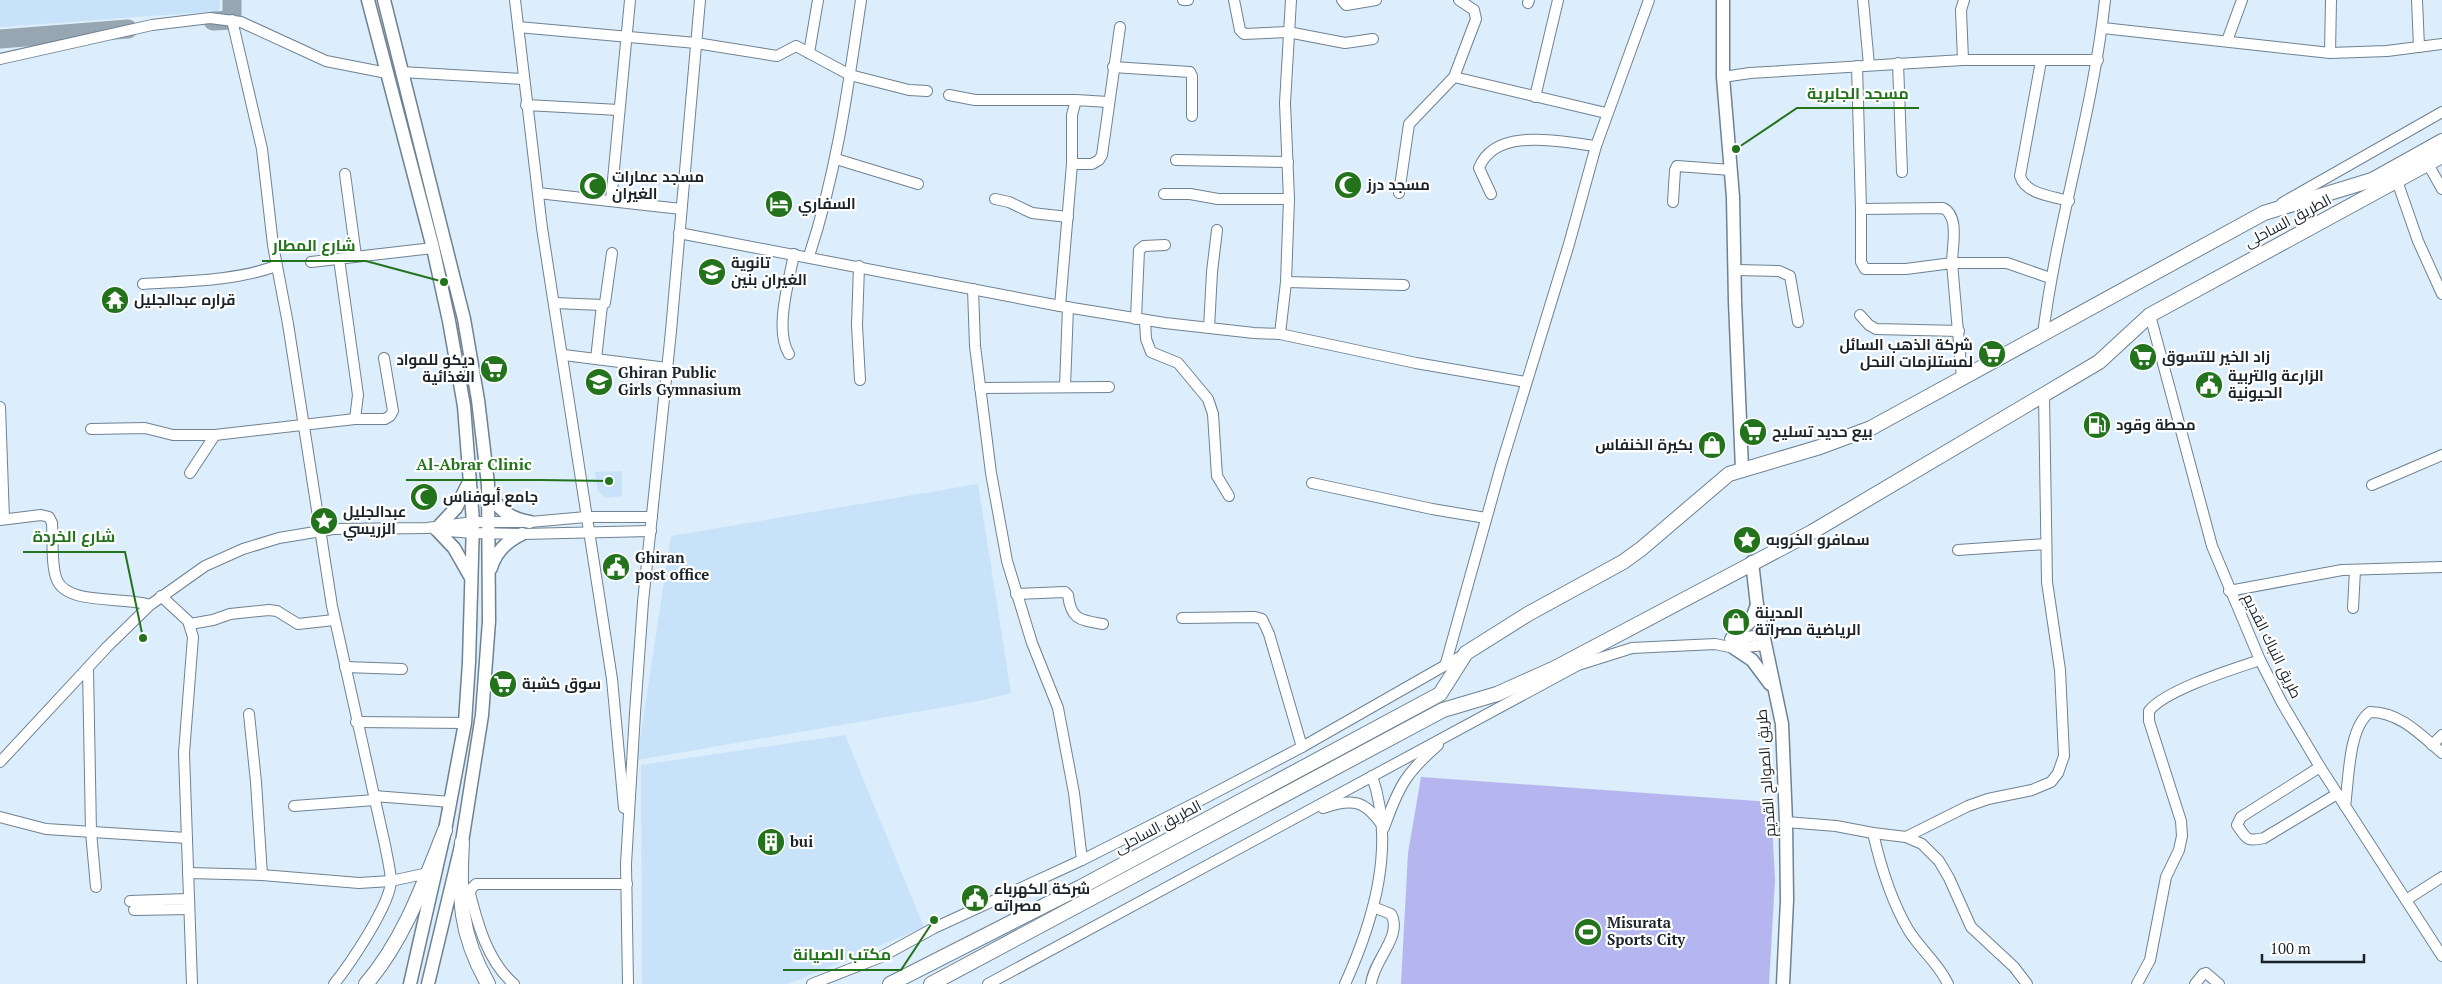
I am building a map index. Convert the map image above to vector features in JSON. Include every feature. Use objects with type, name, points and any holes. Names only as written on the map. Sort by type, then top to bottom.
[{"type":"highway","points":[[1466,653],[1528,614],[1623,562],[1660,533],[1723,478],[1742,469],[1820,447],[1871,428],[2264,213],[2372,180],[2442,141]]},
{"type":"highway","name":"الطريق الساحلى","points":[[931,984],[1443,710],[1497,694],[1554,668],[1812,532],[2099,362],[2150,315],[2442,156]]},
{"type":"highway","name":"الطريق الساحلى","points":[[890,984],[1090,882],[1440,694],[1466,653]]},
{"type":"highway","points":[[1262,789],[1270,804]]},
{"type":"highway","points":[[366,984],[390,950],[428,873],[446,830]]},
{"type":"highway","points":[[462,842],[459,890],[462,918],[470,946],[488,984]]},
{"type":"main road","points":[[368,0],[433,248],[457,362],[470,480],[473,528],[465,723],[446,830],[410,984]]},
{"type":"main road","points":[[384,0],[471,355],[484,442],[488,484],[489,621],[482,715],[462,842],[428,984]]},
{"type":"main road","points":[[1723,0],[1723,77],[1731,170],[1736,270],[1737,356],[1742,469]]},
{"type":"main road","points":[[470,480],[456,508],[435,528],[459,555],[471,578]]},
{"type":"main road","points":[[488,484],[494,500],[506,513],[530,522]]},
{"type":"main road","points":[[489,575],[497,554],[512,539],[522,534]]},
{"type":"main road","name":"طريق الصوالح القديم","points":[[1752,562],[1757,605],[1782,724],[1787,900],[1783,984]]},
{"type":"main road","points":[[1757,605],[1751,621],[1733,643],[1752,660],[1775,692]]},
{"type":"street","points":[[515,0],[526,105],[538,193],[614,695],[624,798],[628,984]]},
{"type":"street","points":[[611,201],[630,0]]},
{"type":"street","points":[[626,864],[643,602],[667,368],[700,0]]},
{"type":"street","points":[[809,256],[826,202],[836,159],[861,0]]},
{"type":"street","points":[[1183,0],[1188,0]]},
{"type":"street","points":[[1234,0],[1243,33],[1288,32],[1345,42],[1373,39]]},
{"type":"street","points":[[1280,334],[1286,282],[1289,199],[1285,103],[1291,0]]},
{"type":"street","points":[[1342,0],[1346,5],[1376,0]]},
{"type":"street","points":[[1400,193],[1409,124],[1454,77],[1476,14],[1474,10],[1459,0]]},
{"type":"street","points":[[1535,97],[1558,0]]},
{"type":"street","points":[[1446,664],[1486,518],[1569,244],[1596,146],[1606,114],[1649,0]]},
{"type":"street","points":[[1863,0],[1869,65]]},
{"type":"street","points":[[1963,60],[1961,10],[1964,0]]},
{"type":"street","points":[[2043,334],[2050,278],[2069,201],[2098,60],[2105,0]]},
{"type":"street","points":[[2227,41],[2242,0]]},
{"type":"street","points":[[2330,53],[2332,0]]},
{"type":"street","points":[[2418,0],[2419,47]]},
{"type":"street","points":[[809,53],[815,1]]},
{"type":"street","points":[[0,59],[152,25],[210,18],[242,22],[326,60],[387,73]]},
{"type":"street","points":[[232,20],[262,149],[276,266],[304,427],[334,620],[391,881],[381,910],[369,932],[334,984]]},
{"type":"street","points":[[1072,164],[1092,164],[1099,160],[1102,155],[1120,26]]},
{"type":"street","points":[[518,27],[696,43],[777,56],[783,55],[794,46],[850,74],[909,90],[926,92]]},
{"type":"street","points":[[2103,28],[2330,53],[2387,51],[2442,44]]},
{"type":"street","points":[[1723,77],[1869,65],[1963,60],[2098,60]]},
{"type":"street","points":[[2041,61],[2020,176],[2022,181],[2031,190],[2069,201]]},
{"type":"street","points":[[1898,63],[1902,172]]},
{"type":"street","points":[[1113,66],[1190,72],[1192,76],[1192,116]]},
{"type":"street","points":[[1857,66],[1861,209],[1860,262],[1865,269],[1906,268],[1952,262],[2007,262],[2050,278]]},
{"type":"street","points":[[401,72],[523,79]]},
{"type":"street","points":[[1454,77],[1606,114]]},
{"type":"street","points":[[948,95],[975,100],[1076,100],[1108,102]]},
{"type":"street","points":[[1065,387],[1064,307],[1072,164],[1072,115],[1076,100]]},
{"type":"street","points":[[526,105],[620,110]]},
{"type":"street","points":[[2264,213],[2442,112]]},
{"type":"street","points":[[1491,194],[1479,168],[1482,158],[1500,144],[1514,140],[1542,140],[1596,146]]},
{"type":"street","points":[[836,159],[918,184]]},
{"type":"street","points":[[1176,160],[1288,162]]},
{"type":"street","points":[[2428,164],[2442,189]]},
{"type":"street","points":[[1673,202],[1675,170],[1678,166],[1731,170]]},
{"type":"street","points":[[345,174],[356,256]]},
{"type":"street","points":[[2397,181],[2418,241],[2442,294]]},
{"type":"street","points":[[538,193],[681,208]]},
{"type":"street","points":[[1164,194],[1190,194],[1218,199],[1289,199]]},
{"type":"street","points":[[995,199],[1009,202],[1032,213],[1068,217]]},
{"type":"street","points":[[1861,209],[1913,207],[1943,208],[1947,210],[1953,221],[1952,262],[1962,378]]},
{"type":"street","points":[[1209,328],[1212,272],[1217,230]]},
{"type":"street","points":[[679,233],[809,256],[1064,307],[1209,328],[1280,334],[1416,363],[1526,382]]},
{"type":"street","points":[[1165,245],[1144,246],[1139,250],[1140,319],[1150,352],[1178,363],[1210,404],[1217,476],[1228,496]]},
{"type":"street","points":[[310,262],[433,248]]},
{"type":"street","points":[[596,359],[602,305],[606,300],[612,254]]},
{"type":"street","points":[[789,354],[784,346],[782,332],[794,254]]},
{"type":"street","points":[[339,259],[358,395],[355,419]]},
{"type":"street","points":[[143,284],[221,278],[258,272],[276,266]]},
{"type":"street","points":[[860,266],[857,325],[860,380]]},
{"type":"street","points":[[1736,270],[1779,271],[1790,276],[1798,322]]},
{"type":"street","points":[[1286,282],[1404,285]]},
{"type":"street","points":[[973,289],[975,346],[990,473],[1007,561],[1016,594],[1032,643],[1058,708],[1074,793],[1082,860]]},
{"type":"street","points":[[555,303],[602,305]]},
{"type":"street","points":[[1860,315],[1876,329],[1958,331]]},
{"type":"street","name":"طريق النباك القديم","points":[[2150,315],[2212,546],[2229,591],[2260,660],[2282,703],[2320,767],[2442,956]]},
{"type":"street","points":[[564,355],[667,368]]},
{"type":"street","points":[[91,429],[145,428],[173,434],[215,435],[304,427],[355,419],[385,419],[392,414],[384,358]]},
{"type":"street","points":[[980,388],[1109,387]]},
{"type":"street","points":[[1906,837],[1950,814],[1988,799],[2032,790],[2050,782],[2058,773],[2064,756],[2060,670],[2047,582],[2044,396]]},
{"type":"street","points":[[0,407],[2,520],[41,515],[48,517],[52,523],[55,575],[67,592],[99,598],[138,600],[150,605]]},
{"type":"street","points":[[190,473],[215,435]]},
{"type":"street","points":[[2372,485],[2442,455]]},
{"type":"street","points":[[1312,483],[1432,509],[1486,518]]},
{"type":"street","points":[[0,762],[150,605],[186,578],[224,556],[279,538],[320,530],[488,528],[586,517],[652,517]]},
{"type":"street","points":[[488,528],[522,534],[651,531]]},
{"type":"street","points":[[1958,550],[2046,544]]},
{"type":"street","points":[[2229,591],[2290,578],[2355,570],[2442,567]]},
{"type":"street","points":[[2353,608],[2355,570]]},
{"type":"street","points":[[1016,594],[1065,592],[1068,595],[1072,614],[1076,618],[1103,624]]},
{"type":"street","points":[[161,596],[182,614],[190,624],[193,637],[184,754],[192,984]]},
{"type":"street","points":[[190,624],[213,620],[230,614],[269,610],[277,611],[298,624],[334,620]]},
{"type":"street","points":[[1182,618],[1255,617],[1264,622],[1302,746]]},
{"type":"street","points":[[988,984],[1560,674],[1598,657],[1632,648],[1764,640]]},
{"type":"street","points":[[812,984],[881,957],[934,928],[1082,860],[1302,746],[1466,653]]},
{"type":"street","points":[[2136,984],[2150,960],[2166,877],[2179,850],[2182,836],[2181,821],[2149,721],[2149,711],[2157,703],[2177,692],[2260,660]]},
{"type":"street","points":[[345,667],[402,669]]},
{"type":"street","points":[[88,668],[91,832],[96,886]]},
{"type":"street","points":[[2345,806],[2358,725],[2370,712],[2391,716],[2405,722],[2442,753]]},
{"type":"street","points":[[249,714],[256,782],[262,875]]},
{"type":"street","points":[[356,722],[465,723]]},
{"type":"street","points":[[1345,984],[1363,942],[1373,908],[1384,828],[1395,796],[1404,778],[1424,757],[1455,731]]},
{"type":"street","points":[[2432,745],[2442,735]]},
{"type":"street","points":[[2320,767],[2240,817],[2237,825],[2247,839],[2252,841],[2264,838],[2337,794]]},
{"type":"street","points":[[1261,768],[1262,789]]},
{"type":"street","points":[[1372,776],[1382,808],[1384,828]]},
{"type":"street","points":[[294,806],[374,798],[451,802]]},
{"type":"street","points":[[1289,820],[1338,803],[1353,802],[1362,804],[1369,809],[1384,828]]},
{"type":"street","points":[[0,818],[46,829],[187,838]]},
{"type":"street","points":[[1786,822],[1836,826],[1906,837],[1922,844],[1939,861],[1955,890],[1970,927],[2014,967],[2027,984]]},
{"type":"street","points":[[1873,833],[1880,865],[1894,902],[1910,931],[1944,974],[1948,984]]},
{"type":"street","points":[[188,873],[262,875],[359,883],[391,881],[428,873]]},
{"type":"street","points":[[2406,900],[2442,877]]},
{"type":"street","points":[[514,984],[493,957],[478,928],[470,894],[471,889],[476,884],[626,884]]},
{"type":"street","points":[[132,905],[189,904]]},
{"type":"street","points":[[1371,984],[1381,954],[1395,931],[1396,922],[1391,914],[1373,908]]},
{"type":"street","points":[[2195,984],[2206,973],[2220,984]]},
{"type":"shaded area","points":[[0,0],[220,0],[219,11],[0,27]]},
{"type":"shaded area","points":[[622,471],[622,496],[606,498],[598,491],[595,472]]},
{"type":"shaded area","points":[[978,484],[1011,693],[979,701],[637,760],[671,536]]},
{"type":"shaded area","points":[[845,735],[924,927],[788,984],[642,984],[641,765]]},
{"type":"shaded area","name":"Misurata Sports City","points":[[1421,777],[1771,802],[1775,880],[1769,984],[1401,984],[1408,853]]},
{"type":"taxiway","points":[[213,21],[232,20],[232,0]]},
{"type":"taxiway","points":[[0,39],[128,29]]},
{"type":"place","name":"مسجد الجابرية","points":[[1736,149]]},
{"type":"place","name":"مسجد درز","points":[[1348,185]]},
{"type":"place","name":"مسجد عمارات الغيران","points":[[593,186]]},
{"type":"place","name":"السفاري","points":[[779,204]]},
{"type":"place","name":"تانوية الغيران بنين","points":[[712,272]]},
{"type":"place","name":"شارع المطار","points":[[444,282]]},
{"type":"place","name":"قراره عبدالجليل","points":[[115,300]]},
{"type":"place","name":"شركة الذهب السائل لمستلزمات النحل","points":[[1992,354]]},
{"type":"place","name":"زاد الخير للتسوق","points":[[2143,357]]},
{"type":"place","name":"ديكو للمواد الغذائية","points":[[494,369]]},
{"type":"place","name":"Ghiran Public Girls Gymnasium","points":[[599,382]]},
{"type":"place","name":"الزارعة والتربية الحيونية","points":[[2209,385]]},
{"type":"place","name":"محطة وقود","points":[[2097,425]]},
{"type":"place","name":"بيع حديد تسليح","points":[[1753,432]]},
{"type":"place","name":"بكيرة الخنفاس","points":[[1712,445]]},
{"type":"place","name":"Al-Abrar Clinic","points":[[609,481]]},
{"type":"place","name":"جامع أبوفناس","points":[[424,497]]},
{"type":"place","name":"عبدالجليل الزريسي","points":[[324,521]]},
{"type":"place","name":"سمافرو الخروبه","points":[[1747,540]]},
{"type":"place","name":"Ghiran post office","points":[[616,567]]},
{"type":"place","name":"المدينة الرياضية مصراتة","points":[[1736,622]]},
{"type":"place","name":"شارع الخردة","points":[[143,638]]},
{"type":"place","name":"سوق كشبة","points":[[503,684]]},
{"type":"place","name":"bui","points":[[771,842]]},
{"type":"place","name":"شركة الكهرباء مصراته","points":[[975,898]]},
{"type":"place","name":"مكتب الصيانة","points":[[934,920]]},
{"type":"place","name":"Misurata Sports City","points":[[1588,932]]}]
